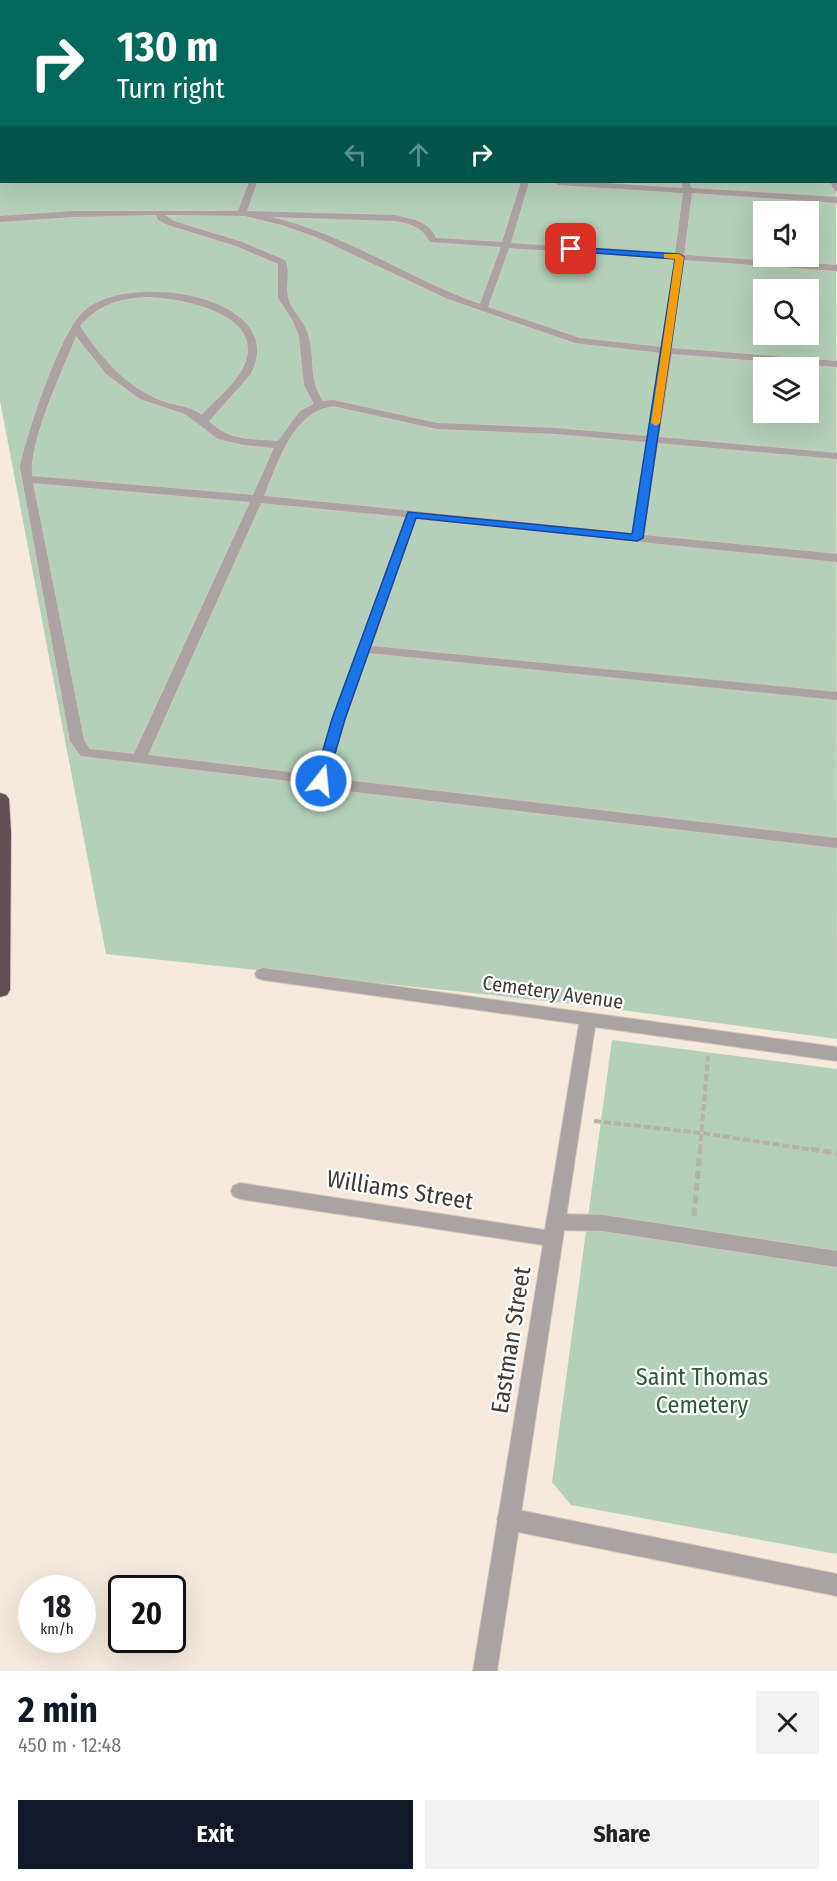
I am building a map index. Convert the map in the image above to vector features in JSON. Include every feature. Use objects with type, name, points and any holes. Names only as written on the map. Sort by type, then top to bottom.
[{"type":"highway","points":[[0,799],[2,868],[0,990]]},
{"type":"street","points":[[242,213],[253,183]]},
{"type":"street","points":[[483,309],[525,183]]},
{"type":"street","points":[[590,183],[687,186],[837,200]]},
{"type":"street","points":[[637,538],[667,351],[687,186]]},
{"type":"street","points":[[159,213],[161,218],[171,223],[239,244],[282,262],[286,272],[280,286],[284,302],[300,323],[307,346],[307,381],[310,392],[320,405]]},
{"type":"street","points":[[0,219],[74,214],[159,213],[298,214],[395,218],[411,221],[428,229],[433,240],[837,268]]},
{"type":"street","points":[[242,213],[285,223],[319,235],[451,297],[579,341],[667,351],[837,364]]},
{"type":"street","points":[[285,223],[298,214]]},
{"type":"street","points":[[204,420],[212,408],[239,384],[254,354],[254,343],[246,330],[225,311],[189,298],[167,295],[127,295],[108,299],[96,305],[75,326],[32,438],[26,467],[77,741],[86,753],[837,843]]},
{"type":"street","points":[[75,326],[97,361],[134,392],[161,404],[188,411],[204,420],[211,430],[221,437],[281,445]]},
{"type":"street","points":[[139,759],[259,499],[281,445],[304,413],[320,405],[333,403],[352,405],[437,426],[555,431],[837,456]]},
{"type":"street","points":[[27,479],[259,499],[837,558]]},
{"type":"street","points":[[321,781],[339,719],[412,514]]},
{"type":"street","points":[[364,649],[837,696]]},
{"type":"street","name":"Cemetery Avenue","points":[[263,974],[837,1054]]},
{"type":"street","name":"Eastman Street","points":[[485,1671],[588,1018]]},
{"type":"street","name":"Williams Street","points":[[240,1191],[554,1231],[603,1223],[693,1235],[837,1259]]},
{"type":"street","points":[[508,1519],[837,1585]]},
{"type":"path","points":[[693,1235],[709,1037]]},
{"type":"path","points":[[572,1118],[701,1133],[837,1153]]},
{"type":"green space","points":[[0,183],[836,183],[837,1039],[584,1005],[106,954],[0,401]]},
{"type":"green space","name":"Saint Thomas Cemetery","points":[[612,1040],[837,1069],[837,1554],[571,1505],[552,1482]]},
{"type":"slow traffic","points":[[656,423],[679,257],[667,256]]},
{"type":"route","points":[[321,781],[339,719],[412,514],[637,538],[667,351],[679,257],[571,249]]}]
